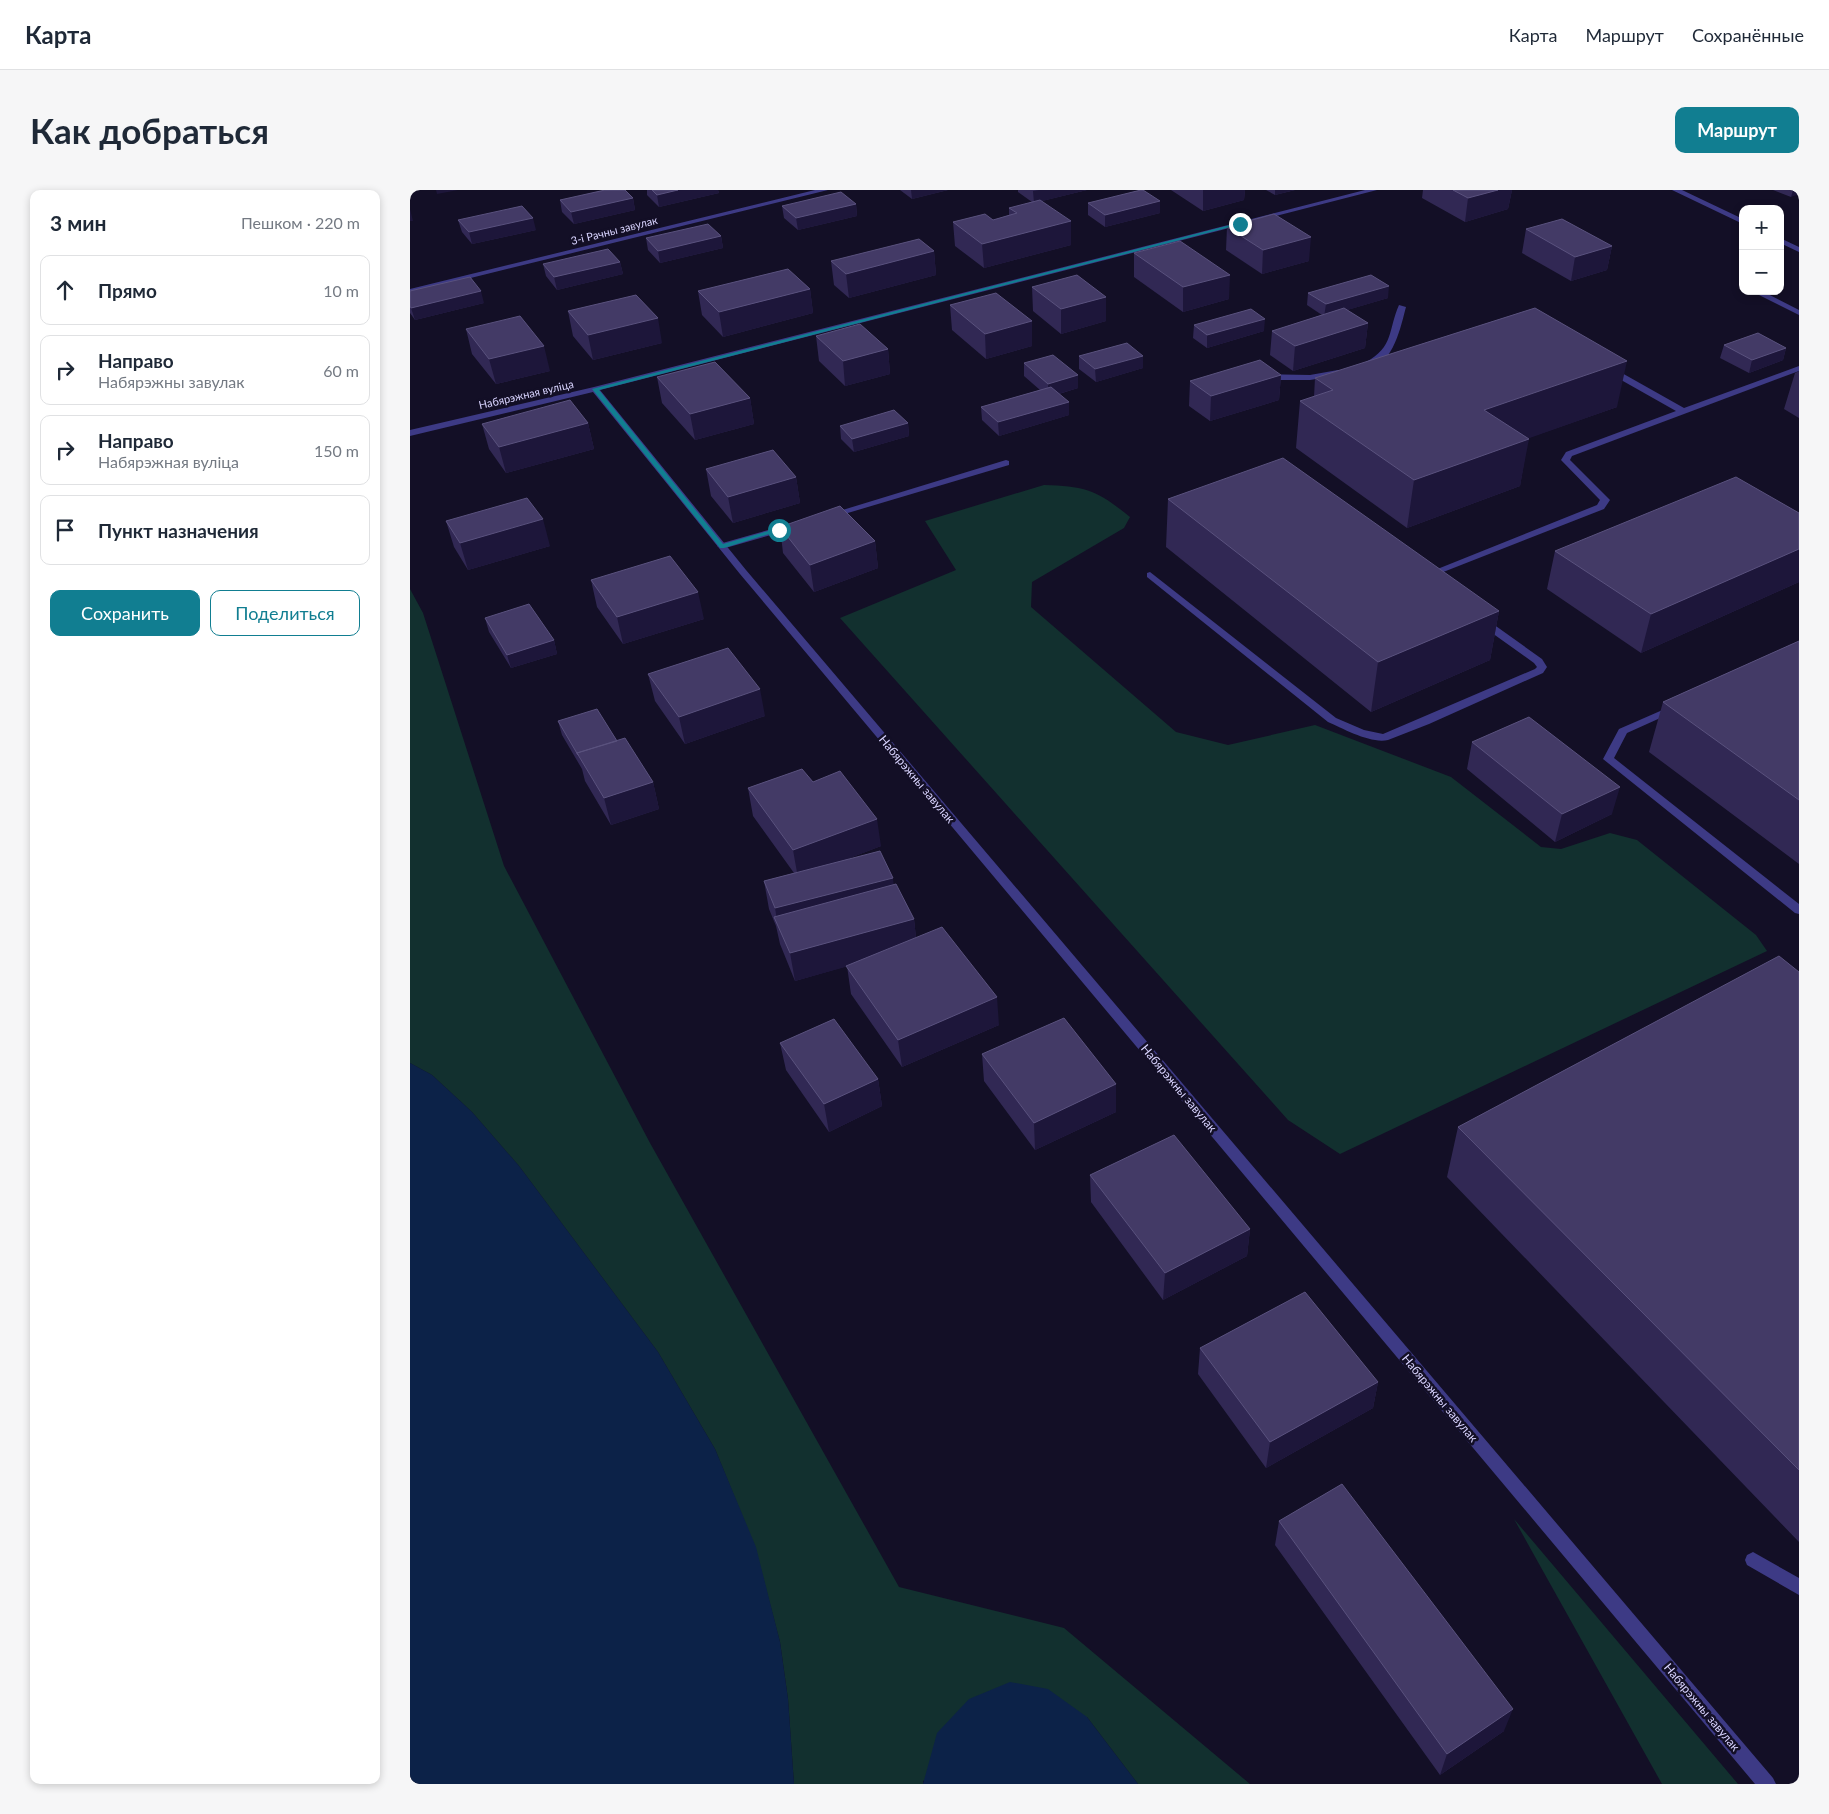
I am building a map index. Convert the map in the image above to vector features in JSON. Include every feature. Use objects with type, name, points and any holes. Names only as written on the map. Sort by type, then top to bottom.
[{"type":"street","name":"3-і Рачны завулак","points":[[410,291],[824,190]]},
{"type":"street","name":"Набярэжная вуліца","points":[[410,433],[595,389],[1373,190]]},
{"type":"street","points":[[1676,190],[1739,220]]},
{"type":"street","points":[[1784,242],[1799,250]]},
{"type":"street","points":[[1763,295],[1799,313]]},
{"type":"street","points":[[1365,366],[1382,358],[1389,351],[1402,306]]},
{"type":"street","points":[[1601,365],[1683,411]]},
{"type":"street","points":[[1422,577],[1601,507],[1605,500],[1565,460],[1569,454],[1799,368]]},
{"type":"street","points":[[1259,376],[1289,378],[1327,375],[1346,370]]},
{"type":"street","name":"Набярэжны завулак","points":[[595,389],[722,546],[1767,1784]]},
{"type":"street","points":[[722,546],[1006,463]]},
{"type":"street","points":[[1150,575],[1332,720],[1361,733],[1384,738],[1425,722],[1539,671],[1542,667],[1538,661],[1476,616]]},
{"type":"street","points":[[1684,703],[1623,731],[1608,759],[1799,910]]},
{"type":"street","points":[[1752,1560],[1799,1587]]},
{"type":"green space","points":[[1044,485],[1071,487],[1091,492],[1109,501],[1130,517],[1124,528],[1032,582],[1031,607],[1176,732],[1228,745],[1315,725],[1451,777],[1541,847],[1561,849],[1610,833],[1637,840],[1756,935],[1767,951],[1340,1154],[1288,1120],[840,618],[956,570],[925,521]]},
{"type":"green space","points":[[410,589],[423,613],[504,866],[650,1143],[899,1587],[1064,1628],[1250,1784],[1138,1784],[1087,1717],[923,1781],[923,1784],[794,1784],[788,1699],[780,1642],[755,1547],[715,1449],[658,1352],[519,1166],[472,1112],[432,1075],[410,1063]]},
{"type":"green space","points":[[1514,1519],[1738,1784],[1662,1784]]},
{"type":"water","points":[[410,1063],[432,1075],[472,1112],[519,1166],[658,1352],[715,1449],[756,1547],[780,1642],[788,1699],[794,1784],[410,1784]]},
{"type":"water","points":[[1010,1682],[1048,1689],[1087,1717],[1138,1784],[923,1784],[937,1733],[969,1699]]},
{"type":"building","points":[[605,190],[625,190],[633,198],[571,212],[560,200]]},
{"type":"building","points":[[652,190],[678,190],[657,195]]},
{"type":"building","points":[[1141,190],[1160,201],[1105,215],[1088,203]]},
{"type":"building","points":[[1453,190],[1498,190],[1468,198]]},
{"type":"building","points":[[841,192],[856,204],[796,218],[782,206]]},
{"type":"building","points":[[1040,200],[1071,221],[982,244],[953,222],[985,214],[993,220],[1017,213],[1009,208]]},
{"type":"building","points":[[522,206],[533,218],[469,232],[458,220]]},
{"type":"building","points":[[1274,214],[1311,237],[1263,250],[1227,227]]},
{"type":"building","points":[[1562,219],[1612,246],[1575,257],[1526,229]]},
{"type":"building","points":[[708,224],[721,236],[658,251],[646,238]]},
{"type":"building","points":[[919,239],[934,251],[846,274],[831,261]]},
{"type":"building","points":[[1180,241],[1230,275],[1183,287],[1134,253]]},
{"type":"building","points":[[608,249],[620,262],[554,277],[543,264]]},
{"type":"building","points":[[788,269],[810,289],[719,312],[698,291]]},
{"type":"building","points":[[1077,275],[1106,297],[1061,309],[1032,287]]},
{"type":"building","points":[[1371,275],[1389,286],[1326,304],[1308,293]]},
{"type":"building","points":[[470,277],[481,291],[411,308],[410,291]]},
{"type":"building","points":[[996,293],[1032,321],[985,334],[950,305]]},
{"type":"building","points":[[636,295],[658,318],[588,335],[568,311]]},
{"type":"building","points":[[1344,308],[1368,323],[1295,346],[1272,331]]},
{"type":"building","points":[[1535,308],[1627,361],[1484,410],[1529,439],[1414,480],[1300,401],[1333,390],[1315,378]]},
{"type":"building","points":[[1251,309],[1265,319],[1207,335],[1194,325]]},
{"type":"building","points":[[520,316],[544,346],[489,359],[466,329]]},
{"type":"building","points":[[860,324],[888,349],[843,361],[816,336]]},
{"type":"building","points":[[1758,333],[1786,348],[1752,360],[1724,345]]},
{"type":"building","points":[[1127,343],[1143,356],[1095,369],[1079,356]]},
{"type":"building","points":[[1053,355],[1078,375],[1048,384],[1024,363]]},
{"type":"building","points":[[1260,360],[1281,375],[1211,396],[1190,381]]},
{"type":"building","points":[[715,362],[750,398],[690,414],[657,377]]},
{"type":"building","points":[[1051,387],[1069,402],[998,422],[981,407]]},
{"type":"building","points":[[570,400],[588,423],[499,447],[482,424]]},
{"type":"building","points":[[894,410],[908,423],[852,439],[840,426]]},
{"type":"building","points":[[773,450],[796,477],[728,497],[706,469]]},
{"type":"building","points":[[1283,458],[1499,611],[1378,662],[1168,499]]},
{"type":"building","points":[[1736,477],[1799,513],[1799,549],[1651,614],[1555,551]]},
{"type":"building","points":[[527,498],[543,519],[460,543],[446,521]]},
{"type":"building","points":[[840,506],[875,541],[810,565],[780,527]]},
{"type":"building","points":[[670,556],[698,592],[617,617],[591,580]]},
{"type":"building","points":[[529,604],[554,640],[507,655],[485,618]]},
{"type":"building","points":[[1799,641],[1799,800],[1663,702]]},
{"type":"building","points":[[728,648],[760,689],[679,717],[648,674]]},
{"type":"building","points":[[597,709],[617,741],[577,753],[578,755],[558,721]]},
{"type":"building","points":[[1529,717],[1620,787],[1562,814],[1472,742]]},
{"type":"building","points":[[625,738],[653,782],[604,798],[577,753]]},
{"type":"building","points":[[802,769],[813,782],[840,771],[877,819],[793,850],[748,788]]},
{"type":"building","points":[[880,851],[893,878],[775,908],[764,881]]},
{"type":"building","points":[[896,884],[914,919],[790,953],[774,917]]},
{"type":"building","points":[[942,927],[997,997],[898,1040],[846,966]]},
{"type":"building","points":[[1779,956],[1799,972],[1799,1470],[1458,1127]]},
{"type":"building","points":[[1064,1018],[1116,1084],[1034,1123],[982,1054]]},
{"type":"building","points":[[834,1019],[878,1079],[824,1104],[780,1043]]},
{"type":"building","points":[[1174,1135],[1250,1229],[1165,1273],[1090,1175]]},
{"type":"building","points":[[1305,1292],[1378,1382],[1270,1442],[1200,1348]]},
{"type":"building","points":[[1342,1484],[1513,1709],[1447,1754],[1279,1521]]},
{"type":"route","points":[[779,530],[722,546],[595,389],[1240,224]]}]
